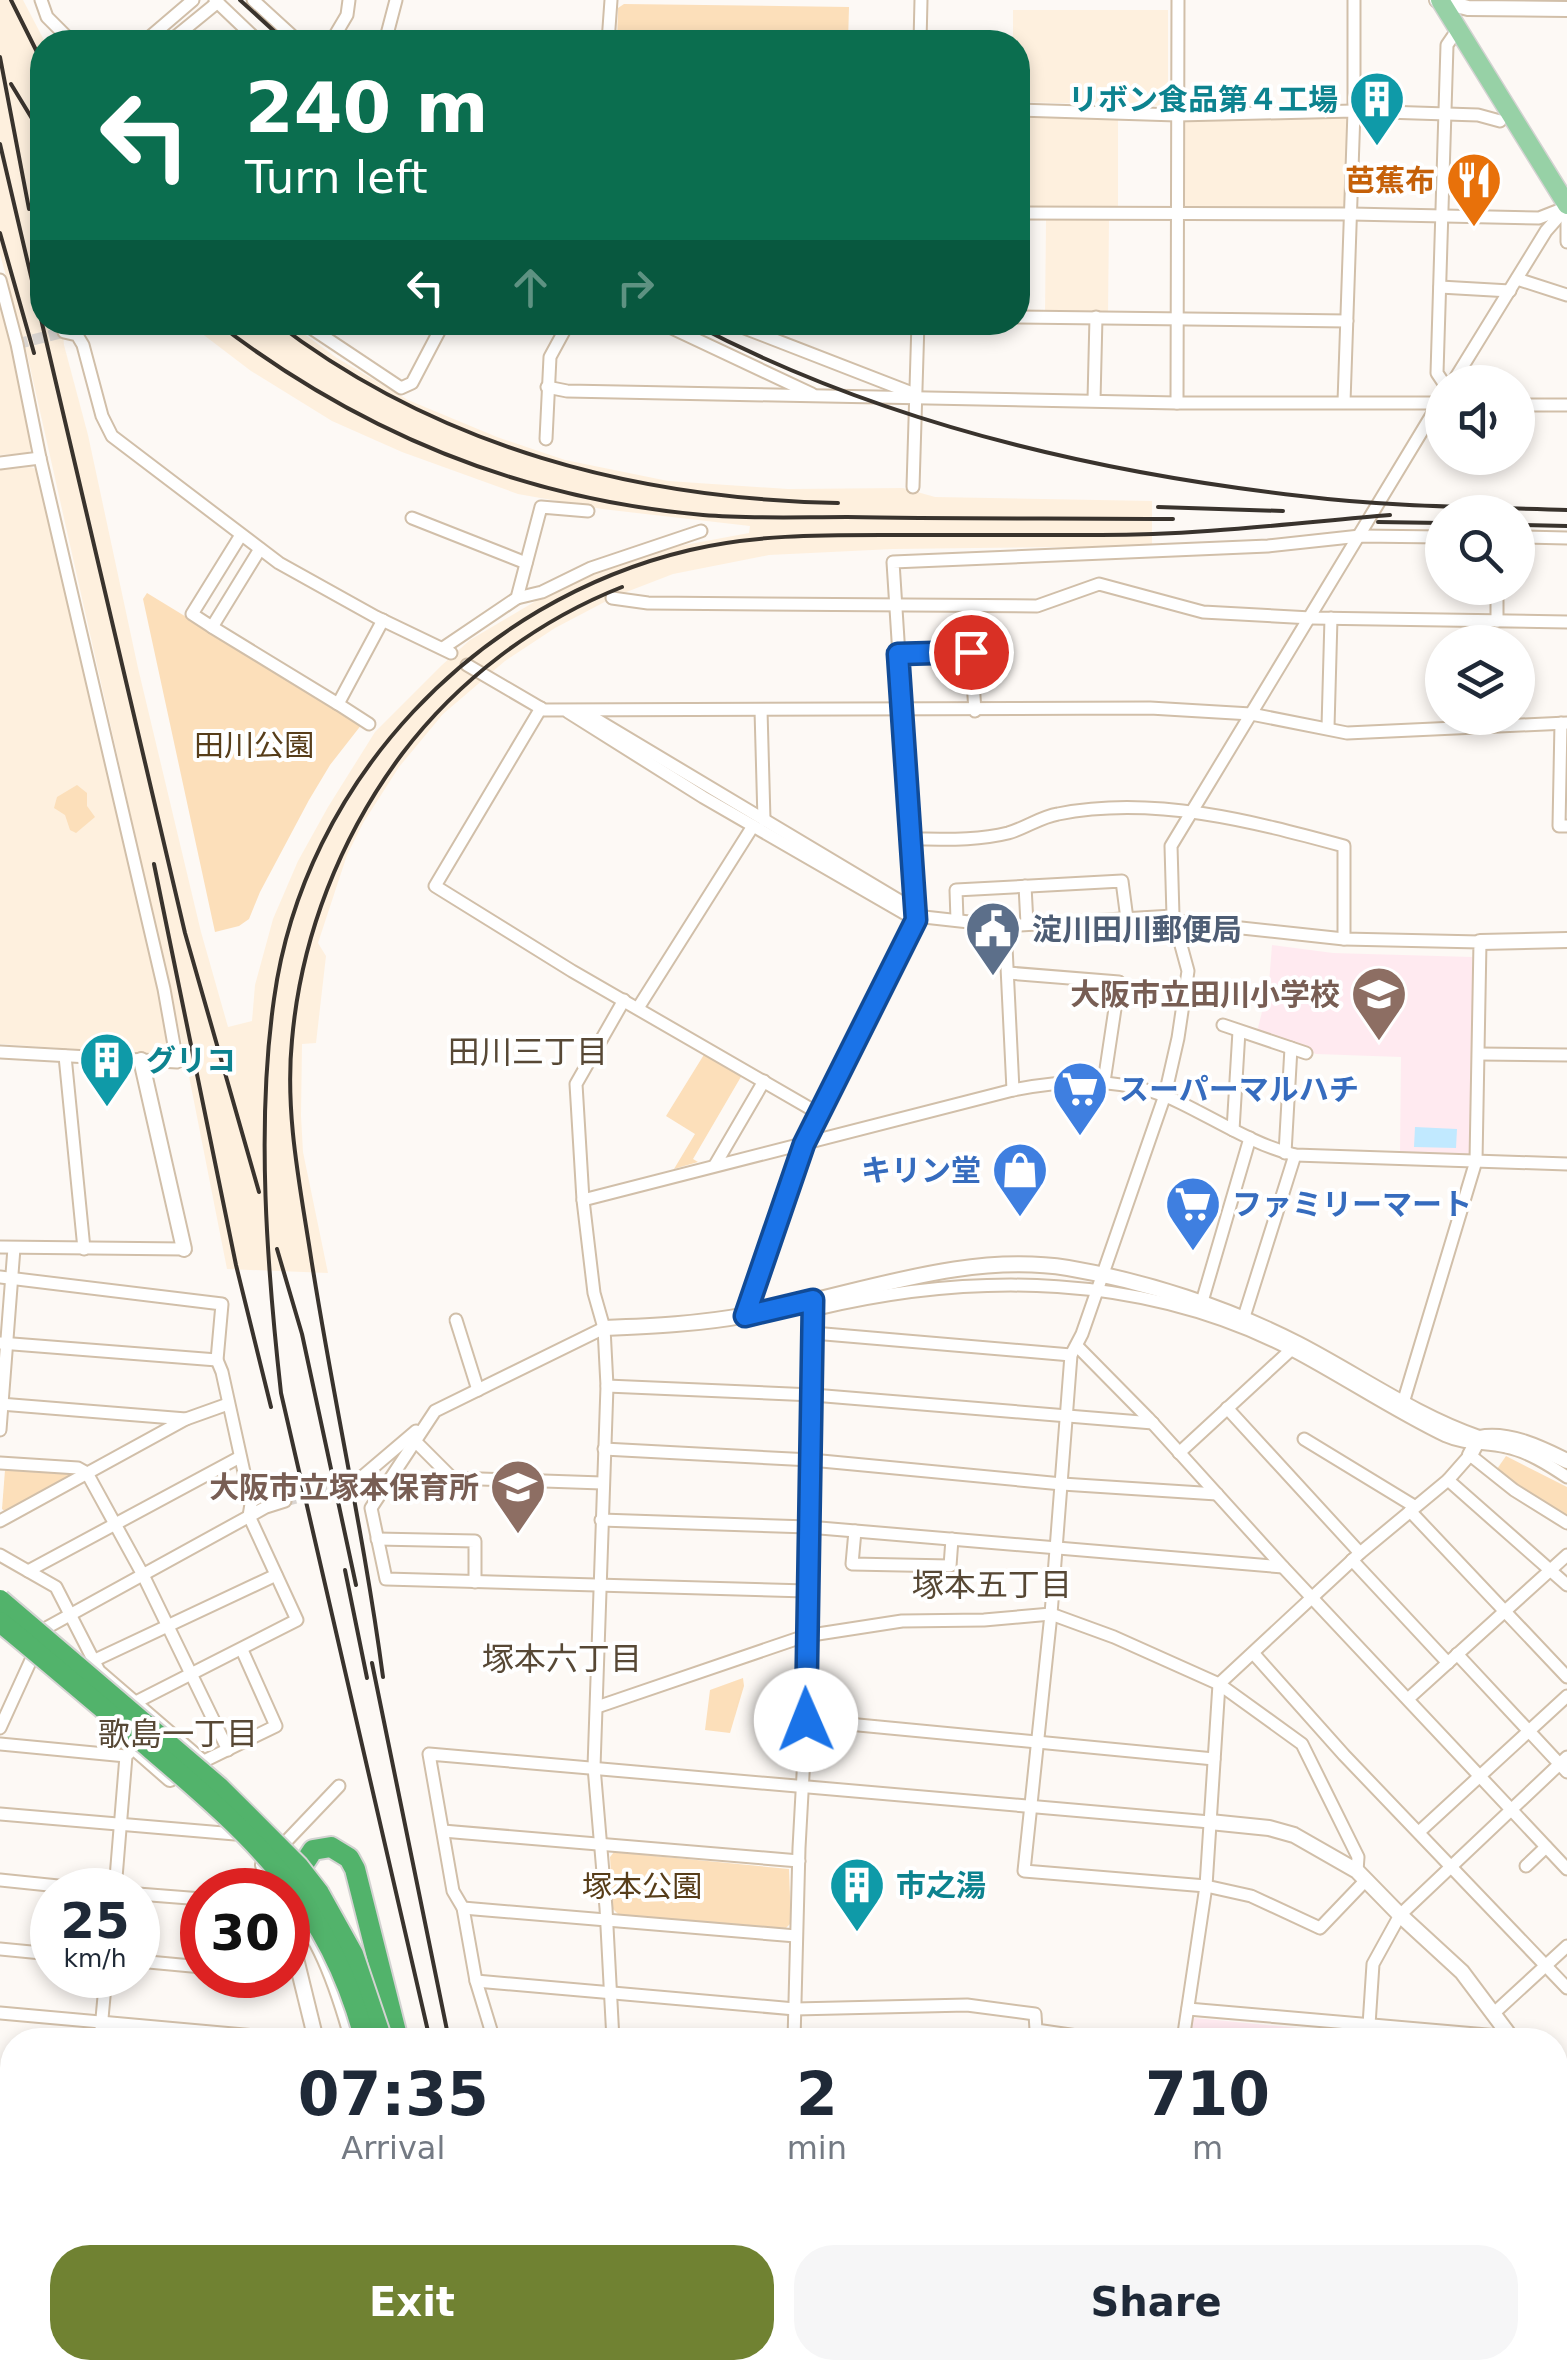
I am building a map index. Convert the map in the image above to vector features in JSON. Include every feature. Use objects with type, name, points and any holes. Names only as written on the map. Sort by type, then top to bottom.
[{"type":"highway","points":[[0,1600],[219,1788],[298,1866],[353,1954],[378,2028]]},
{"type":"highway","points":[[0,1622],[208,1799],[284,1874],[329,1944],[350,1989],[361,2028]]},
{"type":"highway","points":[[330,1926],[309,1896],[301,1875],[306,1856],[322,1847],[340,1850],[354,1868],[395,2028]]},
{"type":"main road","points":[[1440,0],[1567,207]]},
{"type":"street","points":[[41,0],[47,16],[60,30]]},
{"type":"street","points":[[159,30],[193,0]]},
{"type":"street","points":[[253,0],[286,30]]},
{"type":"street","points":[[338,30],[347,16],[349,0]]},
{"type":"street","points":[[388,30],[396,0]]},
{"type":"street","points":[[609,30],[611,0]]},
{"type":"street","points":[[920,30],[921,0]]},
{"type":"street","points":[[1177,403],[1178,0]]},
{"type":"street","points":[[1344,402],[1354,0]]},
{"type":"street","points":[[1440,0],[1468,8],[1567,9]]},
{"type":"street","points":[[184,30],[216,1],[247,30]]},
{"type":"street","points":[[166,24],[169,30]]},
{"type":"street","points":[[1437,365],[1448,45],[1458,29]]},
{"type":"street","points":[[1030,110],[1177,114],[1354,111],[1478,114],[1500,121]]},
{"type":"street","points":[[1030,213],[1538,218],[1567,207]]},
{"type":"street","points":[[1464,365],[1546,230],[1567,207]]},
{"type":"street","points":[[1567,218],[1567,242]]},
{"type":"street","points":[[0,280],[18,344],[40,458],[151,933],[177,1062],[0,1052]]},
{"type":"street","points":[[1440,287],[1514,285],[1567,295]]},
{"type":"street","points":[[1030,317],[1346,321]]},
{"type":"street","points":[[1094,400],[1096,317]]},
{"type":"street","points":[[77,335],[112,436],[260,549],[447,651],[518,598],[700,531]]},
{"type":"street","points":[[322,335],[401,388],[412,382],[437,335]]},
{"type":"street","points":[[546,439],[550,357],[562,335]]},
{"type":"street","points":[[686,335],[816,396]]},
{"type":"street","points":[[762,335],[918,396]]},
{"type":"street","points":[[914,486],[918,335]]},
{"type":"street","points":[[547,388],[1177,403],[1425,402]]},
{"type":"street","points":[[1535,405],[1567,406]]},
{"type":"street","points":[[1362,1876],[1320,1928],[1251,1896],[1206,1886],[1024,1871],[1062,1484],[1064,1416],[1074,1351],[1164,1095],[1188,971],[1175,919],[1171,846],[1425,428]]},
{"type":"street","points":[[0,463],[40,458]]},
{"type":"street","points":[[518,598],[541,506],[588,510]]},
{"type":"street","points":[[412,518],[526,564]]},
{"type":"street","points":[[240,535],[192,614],[369,724]]},
{"type":"street","points":[[745,1316],[804,1144],[915,915],[893,562],[1268,546],[1360,536],[1425,537]]},
{"type":"street","points":[[1535,537],[1567,538]]},
{"type":"street","points":[[212,627],[260,549]]},
{"type":"street","points":[[612,598],[648,603],[1038,606],[1099,584],[1203,612],[1310,618],[1567,622]]},
{"type":"street","points":[[1496,605],[1496,620]]},
{"type":"street","points":[[1328,727],[1331,618]]},
{"type":"street","points":[[338,704],[384,620]]},
{"type":"street","points":[[898,654],[971,652],[975,710]]},
{"type":"street","points":[[467,666],[541,708],[584,712],[1150,708],[1251,714],[1347,733],[1564,723],[1560,826],[1567,826]]},
{"type":"street","points":[[541,708],[435,886],[818,1113]]},
{"type":"street","points":[[564,710],[924,918],[1005,926],[1175,919],[1344,939],[1567,940]]},
{"type":"street","points":[[638,1008],[758,823],[761,710]]},
{"type":"street","points":[[584,712],[758,823]]},
{"type":"street","points":[[909,838],[964,839],[1004,834],[1057,814],[1147,807],[1190,812],[1344,846],[1344,939]]},
{"type":"street","points":[[957,920],[956,890],[1122,880],[1127,919]]},
{"type":"street","points":[[1025,886],[1026,924]]},
{"type":"street","points":[[1005,926],[1013,1090]]},
{"type":"street","points":[[1403,1402],[1476,1161],[1480,942]]},
{"type":"street","points":[[1008,972],[1118,982],[1104,1082]]},
{"type":"street","points":[[611,2028],[594,1767],[607,1386],[604,1328],[594,1293],[583,1200],[576,1084],[624,1000]]},
{"type":"street","points":[[1223,1026],[1306,1054]]},
{"type":"street","points":[[1233,1130],[1239,1031]]},
{"type":"street","points":[[1243,1320],[1290,1154],[1290,1048]]},
{"type":"street","points":[[1480,1054],[1567,1055]]},
{"type":"street","points":[[65,1056],[84,1249]]},
{"type":"street","points":[[0,1247],[184,1249],[142,1060]]},
{"type":"street","points":[[583,1200],[1013,1090],[1083,1080],[1164,1095],[1290,1154],[1567,1164]]},
{"type":"street","points":[[715,1165],[764,1081]]},
{"type":"street","points":[[1201,1305],[1250,1138]]},
{"type":"street","points":[[0,1430],[6,1278],[14,1248]]},
{"type":"street","points":[[356,1482],[435,1412],[604,1328],[745,1316],[813,1305],[961,1270],[1011,1265],[1067,1268],[1098,1282],[1294,1347],[1446,1436],[1475,1446],[1505,1446],[1567,1477]]},
{"type":"street","points":[[6,1278],[222,1304],[216,1360],[251,1504],[249,1516],[297,1620],[136,1702],[111,1728]]},
{"type":"street","points":[[1098,1282],[1201,1305],[1243,1320],[1403,1402],[1475,1446],[1514,1490],[1567,1523]]},
{"type":"street","points":[[794,2028],[806,1720],[813,1305]]},
{"type":"street","points":[[456,1320],[478,1390]]},
{"type":"street","points":[[813,1332],[1074,1351],[1153,1423],[1283,1568],[1567,1869]]},
{"type":"street","points":[[4,1343],[216,1360]]},
{"type":"street","points":[[1180,1453],[1294,1347]]},
{"type":"street","points":[[607,1386],[813,1395],[1153,1423]]},
{"type":"street","points":[[1,1404],[186,1419]]},
{"type":"street","points":[[0,1522],[186,1419],[228,1404]]},
{"type":"street","points":[[1226,1408],[1356,1557],[1452,1659],[1564,1764],[1400,1915],[1373,1964],[1369,2026]]},
{"type":"street","points":[[423,1425],[371,1508],[386,1580],[807,1591]]},
{"type":"street","points":[[1185,2028],[1206,1886],[1218,1684],[1356,1557],[1448,1480],[1475,1446],[1494,1435],[1535,1446],[1567,1461]]},
{"type":"street","points":[[1304,1439],[1412,1509],[1567,1676]]},
{"type":"street","points":[[414,1440],[452,1478],[602,1483]]},
{"type":"street","points":[[604,1449],[811,1460],[1217,1494]]},
{"type":"street","points":[[28,1571],[240,1457]]},
{"type":"street","points":[[0,1463],[78,1468],[87,1474],[142,1575],[228,1750]]},
{"type":"street","points":[[1448,1480],[1567,1585]]},
{"type":"street","points":[[18,1648],[45,1627],[249,1516],[285,1501]]},
{"type":"street","points":[[602,1520],[808,1527],[1283,1568]]},
{"type":"street","points":[[855,1531],[852,1564],[950,1566],[952,1540]]},
{"type":"street","points":[[377,1539],[475,1541],[475,1582]]},
{"type":"street","points":[[1409,1698],[1567,1554]]},
{"type":"street","points":[[0,1555],[56,1587],[92,1661],[204,1762]]},
{"type":"street","points":[[92,1661],[276,1575]]},
{"type":"street","points":[[597,1707],[805,1636],[902,1620],[984,1620],[1050,1614],[1114,1636],[1218,1684],[1302,1744],[1358,1857],[1362,1876]]},
{"type":"street","points":[[0,1633],[111,1728],[130,1752],[170,1778],[235,1834],[264,1868]]},
{"type":"street","points":[[170,1778],[276,1726],[242,1650]]},
{"type":"street","points":[[1254,1654],[1567,1988]]},
{"type":"street","points":[[0,1728],[31,1660]]},
{"type":"street","points":[[1419,1832],[1567,1696]]},
{"type":"street","points":[[806,1720],[1214,1759]]},
{"type":"street","points":[[0,1744],[130,1752]]},
{"type":"street","points":[[118,1868],[130,1752]]},
{"type":"street","points":[[490,2028],[476,1982],[463,1908],[453,1892],[428,1754],[1269,1828],[1294,1835],[1362,1876],[1462,1972],[1504,2028]]},
{"type":"street","points":[[261,1862],[276,1852],[340,1786]]},
{"type":"street","points":[[0,1814],[235,1834]]},
{"type":"street","points":[[443,1832],[799,1861]]},
{"type":"street","points":[[1526,1866],[1546,1847]]},
{"type":"street","points":[[0,1880],[30,1883]]},
{"type":"street","points":[[463,1908],[796,1936]]},
{"type":"street","points":[[310,1936],[339,1999],[347,2028]]},
{"type":"street","points":[[1494,2014],[1567,1946]]},
{"type":"street","points":[[0,1949],[30,1952]]},
{"type":"street","points":[[476,1982],[795,2009],[967,2005],[1035,2014],[1036,2028]]},
{"type":"street","points":[[101,2028],[104,1998]]},
{"type":"street","points":[[302,1998],[312,2028]]},
{"type":"street","points":[[1188,2009],[1377,2028]]},
{"type":"street","points":[[0,2012],[161,2028]]},
{"type":"shaded area","points":[[0,0],[23,0],[39,30],[30,30],[30,335],[63,335],[138,668],[201,932],[228,1027],[252,1021],[255,985],[273,919],[298,861],[328,807],[375,732],[442,665],[470,640],[556,589],[652,551],[749,533],[750,526],[602,509],[518,494],[402,452],[332,421],[251,371],[204,335],[305,335],[408,400],[497,437],[565,460],[668,481],[788,489],[903,488],[935,497],[1152,501],[1152,546],[893,549],[769,555],[673,574],[616,596],[555,628],[505,661],[443,714],[399,767],[347,855],[318,943],[326,956],[316,1043],[302,1044],[301,1116],[303,1152],[328,1273],[227,1269],[186,1061],[28,358],[0,254]]},
{"type":"shaded area","points":[[1013,10],[1168,10],[1168,106],[1030,102],[1030,30],[1013,30]]},
{"type":"shaded area","points":[[1030,115],[1118,116],[1118,207],[1030,207]]},
{"type":"shaded area","points":[[1348,118],[1345,209],[1181,208],[1182,119]]},
{"type":"shaded area","points":[[1046,220],[1109,220],[1108,313],[1045,314]]},
{"type":"shaded area","points":[[0,300],[34,444],[28,453],[0,455]]},
{"type":"shaded area","points":[[0,470],[38,470],[159,991],[169,1049],[163,1055],[0,1044]]},
{"type":"shaded area","name":"大阪市立田川小学校","points":[[1272,945],[1333,953],[1472,957],[1469,1155],[1400,1153],[1401,1057],[1316,1054],[1257,1032],[1269,983]]},
{"type":"shaded area","points":[[1195,2018],[1298,2028],[1189,2028]]},
{"type":"green space","points":[[624,4],[849,7],[848,30],[617,30],[618,8]]},
{"type":"green space","name":"田川公園","points":[[147,593],[362,724],[309,800],[249,919],[215,932],[143,599]]},
{"type":"green space","points":[[77,785],[87,793],[87,806],[95,817],[76,833],[70,830],[65,815],[54,808],[57,797]]},
{"type":"green space","points":[[705,1053],[742,1075],[693,1159],[698,1162],[674,1169],[695,1134],[666,1116]]},
{"type":"green space","points":[[1506,1456],[1567,1487],[1567,1517],[1521,1490],[1497,1469]]},
{"type":"green space","points":[[9,1466],[68,1472],[69,1478],[6,1512],[2,1509],[5,1470]]},
{"type":"green space","points":[[743,1678],[730,1733],[705,1730],[710,1690]]},
{"type":"green space","name":"塚本公園","points":[[614,1852],[789,1869],[791,1923],[786,1928],[619,1915],[613,1909],[610,1857]]},
{"type":"water","points":[[1415,1127],[1457,1129],[1456,1148],[1414,1147]]},
{"type":"tunnel","points":[[17,344],[52,335]]},
{"type":"tunnel","points":[[285,1501],[356,1482]]},
{"type":"railway","points":[[11,0],[30,38]]},
{"type":"railway","points":[[240,0],[273,30]]},
{"type":"railway","points":[[0,57],[29,209]]},
{"type":"railway","points":[[11,84],[30,115]]},
{"type":"railway","points":[[0,144],[30,272]]},
{"type":"railway","points":[[0,233],[34,353]]},
{"type":"railway","points":[[45,335],[185,933],[259,1192]]},
{"type":"railway","points":[[234,335],[327,397],[446,454],[571,494],[636,507],[739,517],[1173,519]]},
{"type":"railway","points":[[294,335],[338,366],[403,402],[471,433],[542,458],[687,491],[838,503]]},
{"type":"railway","points":[[717,335],[835,388],[911,415],[1065,457],[1222,486],[1334,500],[1567,510]]},
{"type":"railway","points":[[1158,507],[1283,511]]},
{"type":"railway","points":[[427,2028],[281,1393],[268,1246],[266,1096],[274,999],[292,919],[322,844],[363,774],[413,712],[473,657],[539,611],[612,575],[690,550],[785,537],[1137,534],[1390,515]]},
{"type":"railway","points":[[1378,522],[1425,523]]},
{"type":"railway","points":[[1535,525],[1567,526]]},
{"type":"railway","points":[[383,1677],[294,1146],[290,1067],[304,964],[342,854],[380,786],[424,727],[474,678],[529,635],[622,587]]},
{"type":"railway","points":[[154,864],[236,1265],[271,1407]]},
{"type":"railway","points":[[277,1249],[302,1334],[356,1585]]},
{"type":"railway","points":[[345,1570],[367,1678]]},
{"type":"railway","points":[[372,1663],[447,2028]]},
{"type":"place","name":"リボン食品第４工場","points":[[1377,148]]},
{"type":"place","name":"芭蕉布","points":[[1474,229]]},
{"type":"place","name":"淀川田川郵便局","points":[[993,978]]},
{"type":"place","name":"大阪市立田川小学校","points":[[1379,1043]]},
{"type":"place","name":"グリコ","points":[[107,1109]]},
{"type":"place","name":"スーパーマルハチ","points":[[1080,1138]]},
{"type":"place","name":"キリン堂","points":[[1020,1219]]},
{"type":"place","name":"ファミリーマート","points":[[1193,1253]]},
{"type":"place","name":"大阪市立塚本保育所","points":[[518,1536]]},
{"type":"place","name":"市之湯","points":[[857,1934]]},
{"type":"district","name":"田川三丁目","points":[[528,1052]]},
{"type":"district","name":"塚本五丁目","points":[[992,1585]]},
{"type":"district","name":"塚本六丁目","points":[[562,1659]]},
{"type":"district","name":"歌島一丁目","points":[[178,1734]]},
{"type":"route","points":[[806,1720],[813,1300],[745,1316],[804,1144],[916,920],[898,654],[971,652]]}]
